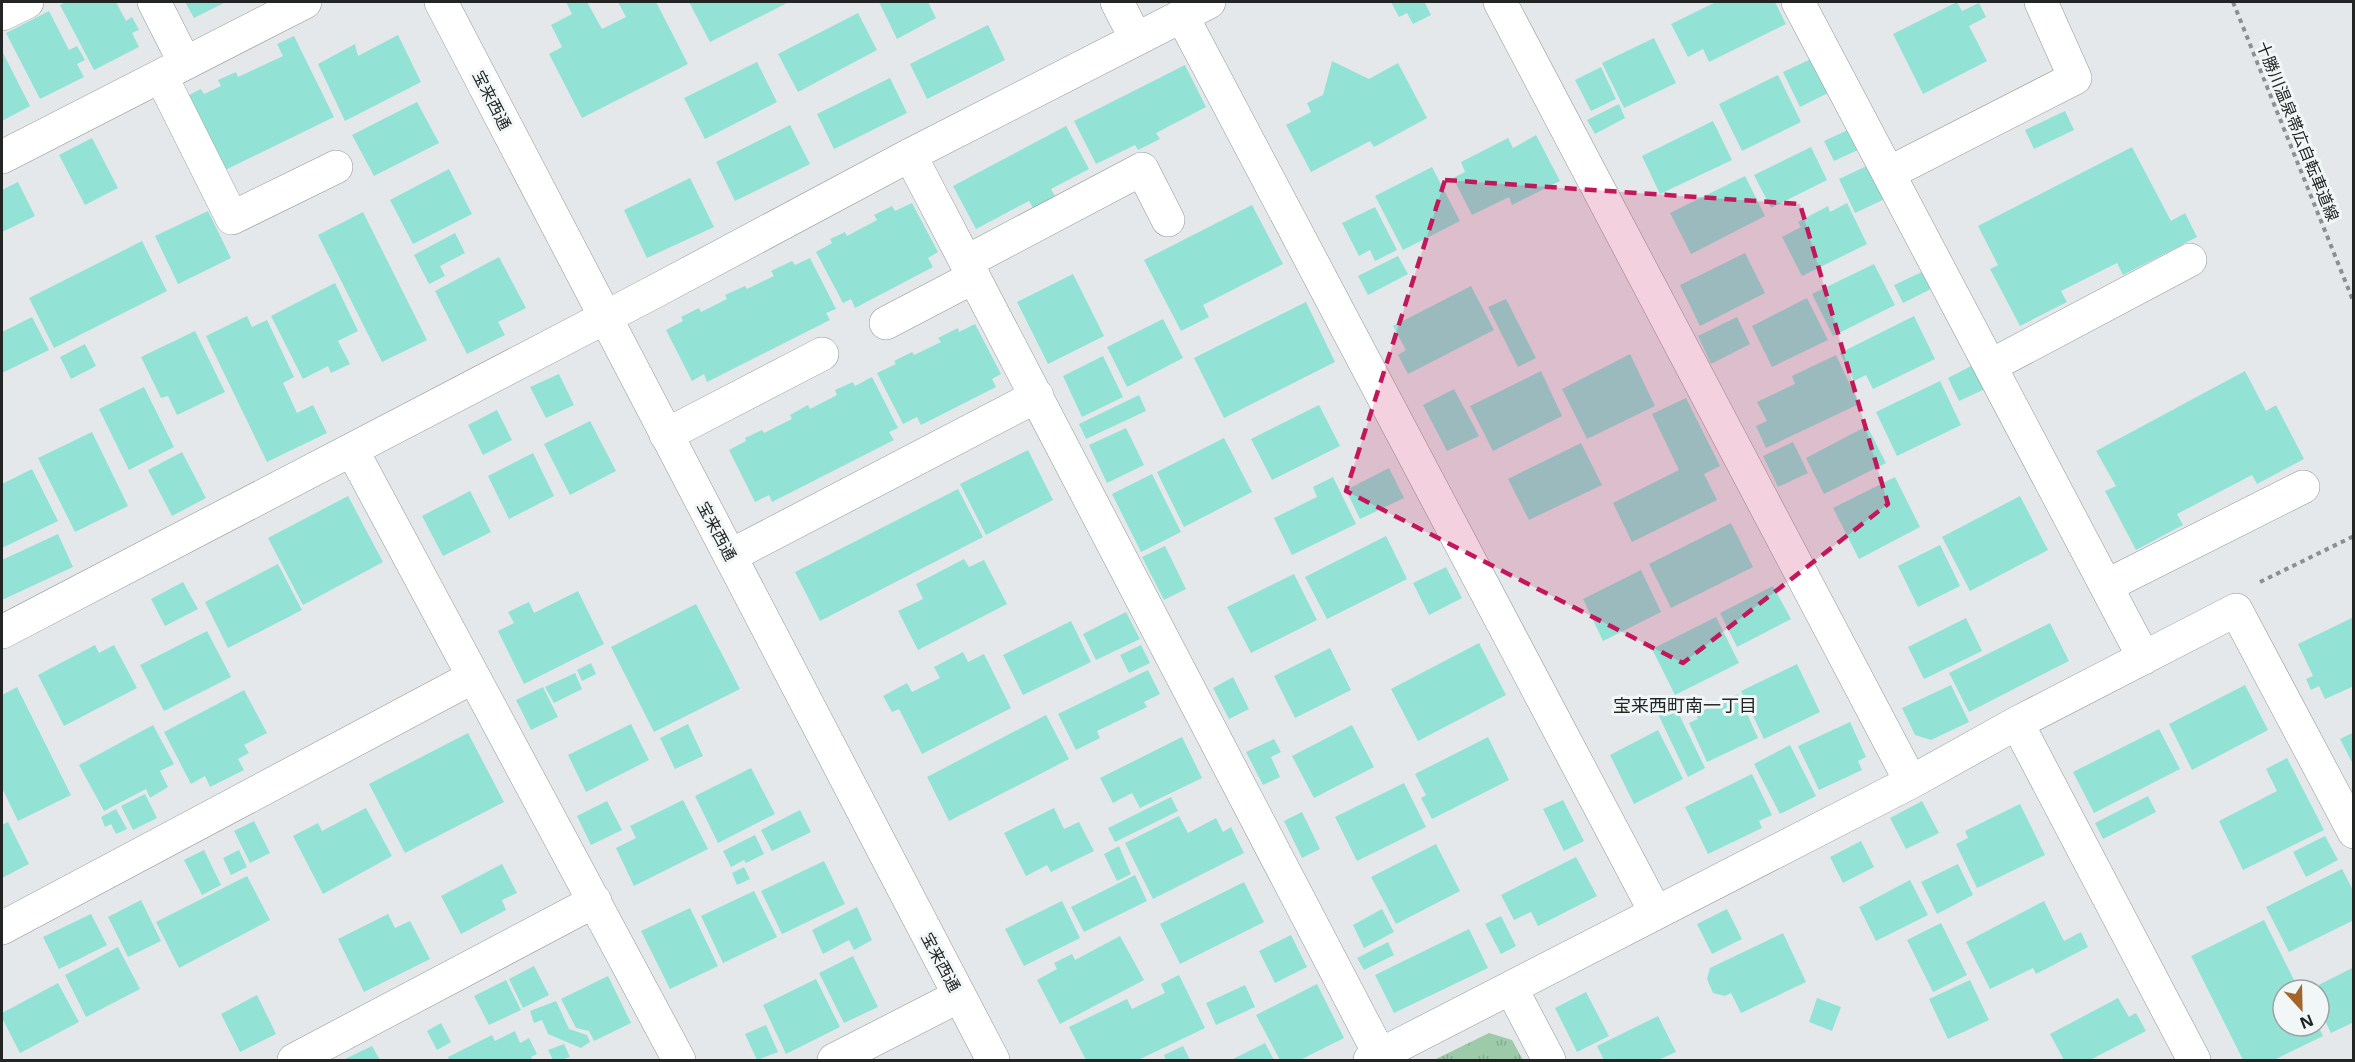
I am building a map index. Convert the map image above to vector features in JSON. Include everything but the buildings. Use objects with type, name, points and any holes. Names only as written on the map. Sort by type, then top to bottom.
[{"type":"street","points":[[2,14],[27,2]]},
{"type":"street","points":[[154,2],[173,69],[232,219],[336,167]]},
{"type":"street","points":[[2,157],[305,2]]},
{"type":"street","name":"宝来西通","points":[[441,2],[993,1060]]},
{"type":"street","points":[[1117,2],[1136,39]]},
{"type":"street","points":[[1500,2],[1911,782]]},
{"type":"street","points":[[1888,173],[2075,78],[2041,2]]},
{"type":"street","points":[[1810,6],[1888,173],[2144,658]]},
{"type":"street","points":[[2,632],[910,155],[1196,8],[1656,913]]},
{"type":"street","points":[[910,155],[1037,396],[1375,1058],[1911,782],[2017,723],[2236,610],[2354,832]]},
{"type":"street","points":[[886,323],[970,269],[1142,169],[1168,220]]},
{"type":"street","points":[[1990,366],[2190,260]]},
{"type":"street","points":[[666,435],[822,354]]},
{"type":"street","points":[[730,556],[1037,396]]},
{"type":"street","points":[[352,450],[680,1060]]},
{"type":"street","points":[[2106,586],[2303,487]]},
{"type":"street","points":[[2,928],[473,677]]},
{"type":"street","points":[[2017,723],[2194,1060]]},
{"type":"street","points":[[294,1060],[595,901]]},
{"type":"street","points":[[1511,988],[1549,1060]]},
{"type":"street","points":[[834,1060],[959,996]]},
{"type":"path","name":"十勝川温泉帯広自転車道線","points":[[2233,2],[2354,303]]},
{"type":"path","points":[[2236,610],[2253,586],[2354,536]]},
{"type":"highlighted area","points":[[1445,180],[1800,204],[1888,504],[1683,663],[1346,491]]},
{"type":"green space","points":[[1489,1033],[1512,1040],[1523,1060],[1434,1060]]},
{"type":"district","name":"宝来西町南一丁目","points":[[1685,706]]}]
